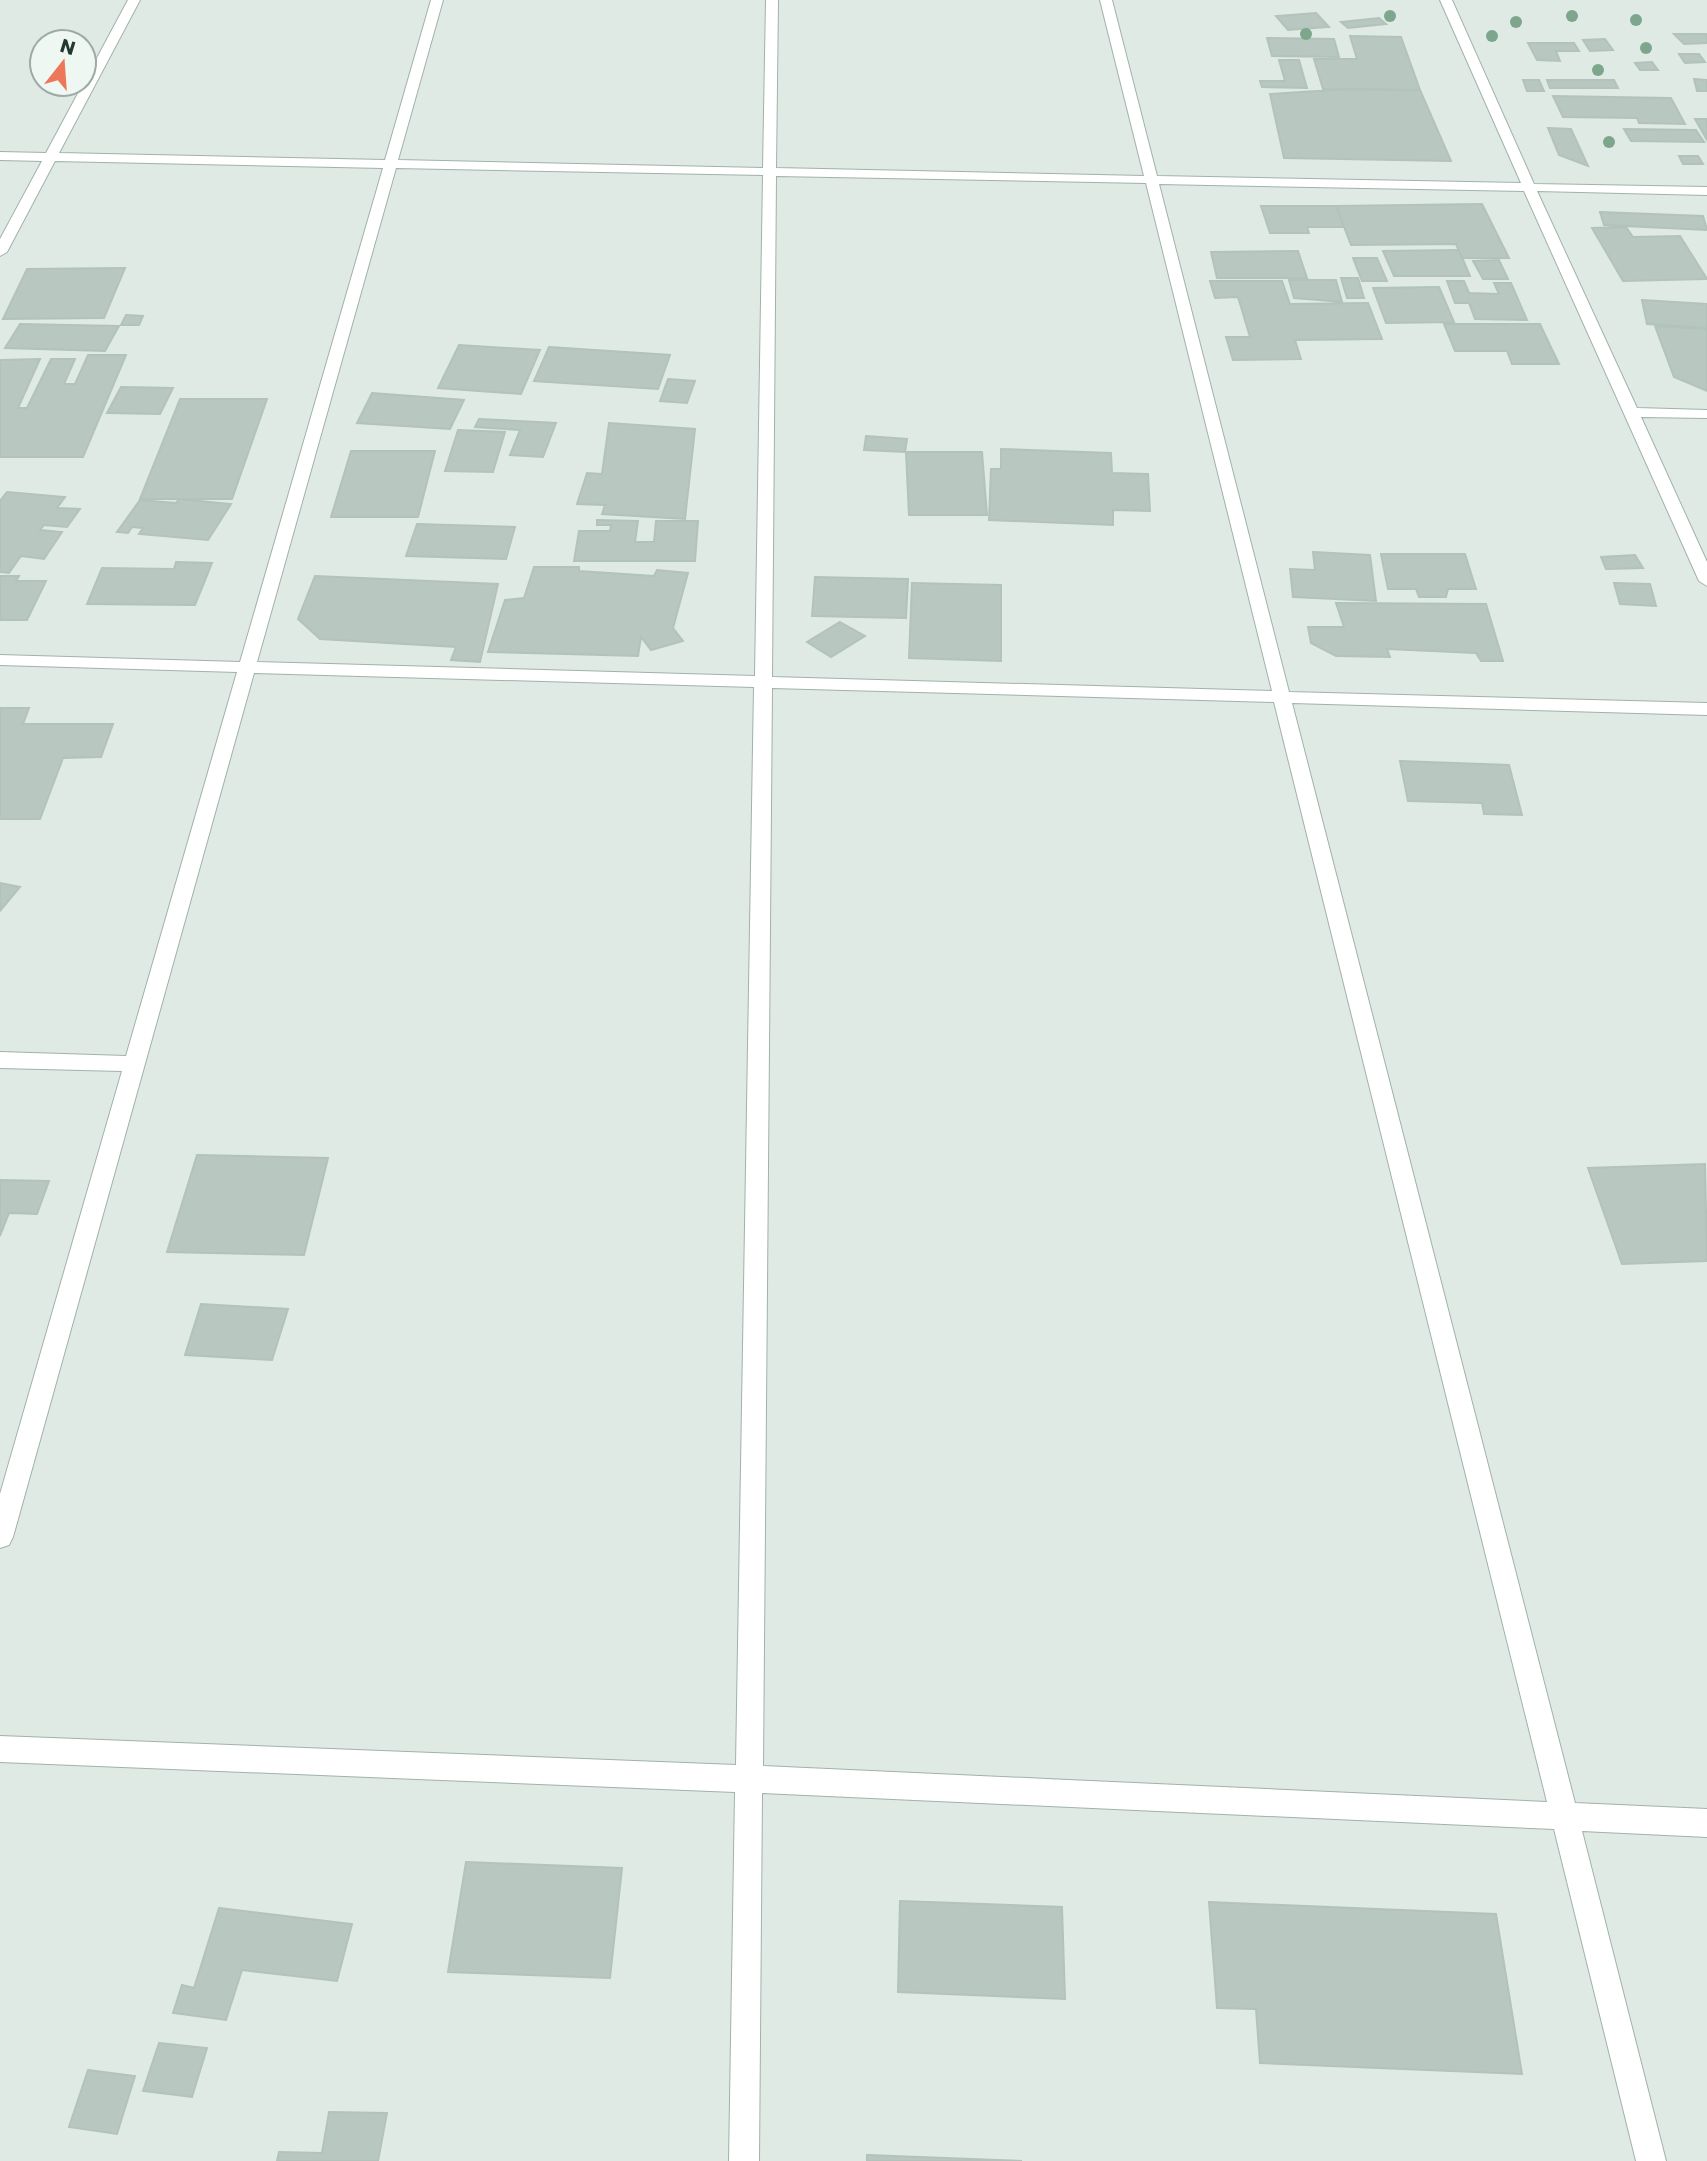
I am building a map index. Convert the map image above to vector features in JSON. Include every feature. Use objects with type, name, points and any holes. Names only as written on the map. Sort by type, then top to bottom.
[{"type":"street","points":[[0,252],[134,0]]},
{"type":"street","points":[[0,1537],[437,0]]},
{"type":"street","points":[[744,2161],[772,0]]},
{"type":"street","points":[[1106,0],[1651,2161]]},
{"type":"street","points":[[1446,0],[1634,412],[1707,581]]},
{"type":"street","points":[[0,156],[1707,191]]},
{"type":"street","points":[[1634,412],[1707,414]]},
{"type":"street","points":[[0,660],[1707,709]]},
{"type":"street","points":[[0,1060],[135,1064]]},
{"type":"street","points":[[0,1749],[749,1779],[1707,1823]]},
{"type":"building","points":[[1316,13],[1329,27],[1288,30],[1276,16]]},
{"type":"building","points":[[1379,18],[1386,24],[1348,28],[1341,22]]},
{"type":"building","points":[[1674,34],[1707,34],[1707,43],[1684,44]]},
{"type":"building","points":[[1350,36],[1401,37],[1420,90],[1323,89],[1314,59],[1357,59]]},
{"type":"building","points":[[1267,38],[1334,39],[1339,57],[1272,56]]},
{"type":"building","points":[[1605,39],[1613,50],[1590,51],[1583,40]]},
{"type":"building","points":[[1528,43],[1574,43],[1579,51],[1556,51],[1560,61],[1537,60]]},
{"type":"building","points":[[1679,54],[1699,54],[1705,62],[1685,63]]},
{"type":"building","points":[[1279,60],[1299,60],[1307,88],[1262,87],[1260,81],[1285,81]]},
{"type":"building","points":[[1652,62],[1658,70],[1640,70],[1635,63]]},
{"type":"building","points":[[1694,79],[1707,80],[1707,91],[1697,91]]},
{"type":"building","points":[[1523,80],[1539,80],[1544,91],[1527,91]]},
{"type":"building","points":[[1547,80],[1614,80],[1618,88],[1550,88]]},
{"type":"building","points":[[1348,89],[1420,90],[1451,161],[1284,158],[1270,94]]},
{"type":"building","points":[[1553,96],[1671,98],[1685,124],[1639,123],[1637,118],[1563,117]]},
{"type":"building","points":[[1695,119],[1707,119],[1707,140]]},
{"type":"building","points":[[1548,128],[1571,129],[1588,166],[1559,155]]},
{"type":"building","points":[[1624,129],[1696,130],[1704,142],[1631,141]]},
{"type":"building","points":[[1679,156],[1698,156],[1703,164],[1683,164]]},
{"type":"building","points":[[1482,204],[1509,258],[1462,258],[1456,244],[1351,245],[1336,206]]},
{"type":"building","points":[[1261,206],[1336,206],[1344,227],[1307,227],[1309,233],[1270,233]]},
{"type":"building","points":[[1600,212],[1703,216],[1707,230],[1604,225]]},
{"type":"building","points":[[1626,227],[1633,237],[1680,236],[1707,279],[1623,281],[1592,228]]},
{"type":"building","points":[[1459,250],[1470,276],[1394,276],[1383,251]]},
{"type":"building","points":[[1298,251],[1307,278],[1217,278],[1211,252]]},
{"type":"building","points":[[1353,258],[1377,258],[1387,281],[1362,281]]},
{"type":"building","points":[[1499,260],[1508,279],[1483,279],[1473,261]]},
{"type":"building","points":[[125,268],[104,318],[3,319],[27,269]]},
{"type":"building","points":[[1341,278],[1358,278],[1364,298],[1347,298]]},
{"type":"building","points":[[1289,280],[1336,280],[1342,302],[1294,298]]},
{"type":"building","points":[[1210,281],[1282,281],[1290,304],[1368,303],[1382,339],[1295,340],[1301,359],[1233,360],[1226,337],[1250,337],[1238,297],[1215,298]]},
{"type":"building","points":[[1447,281],[1464,281],[1469,293],[1499,294],[1494,283],[1511,283],[1527,320],[1475,319],[1469,303],[1455,303]]},
{"type":"building","points":[[1439,287],[1454,322],[1386,323],[1373,288]]},
{"type":"building","points":[[1642,300],[1707,304],[1707,328],[1647,324]]},
{"type":"building","points":[[126,315],[143,316],[139,325],[121,325]]},
{"type":"building","points":[[20,324],[119,326],[105,351],[5,348]]},
{"type":"building","points":[[1444,324],[1540,324],[1559,364],[1512,364],[1507,351],[1455,351]]},
{"type":"building","points":[[1655,326],[1707,329],[1707,391],[1674,377]]},
{"type":"building","points":[[459,345],[540,350],[521,394],[438,388]]},
{"type":"building","points":[[549,347],[670,355],[658,389],[534,381]]},
{"type":"building","points":[[88,355],[126,355],[83,457],[0,457],[0,360],[40,359],[18,408],[27,408],[51,359],[75,359],[64,384],[75,384]]},
{"type":"building","points":[[668,379],[695,381],[687,403],[660,401]]},
{"type":"building","points":[[121,387],[173,388],[160,414],[107,413]]},
{"type":"building","points":[[372,393],[464,400],[450,429],[357,423]]},
{"type":"building","points":[[180,399],[267,399],[232,499],[140,499]]},
{"type":"building","points":[[479,419],[556,423],[543,457],[510,455],[520,430],[475,427]]},
{"type":"building","points":[[609,423],[695,429],[685,519],[602,514],[605,505],[577,504],[587,473],[602,474]]},
{"type":"building","points":[[458,430],[505,432],[493,472],[445,471]]},
{"type":"building","points":[[866,436],[907,439],[905,452],[864,450]]},
{"type":"building","points":[[1001,449],[1111,453],[1112,473],[1148,474],[1150,511],[1113,510],[1113,525],[989,520],[991,469],[1001,469]]},
{"type":"building","points":[[351,451],[435,451],[418,517],[331,517]]},
{"type":"building","points":[[906,452],[982,452],[987,515],[909,515]]},
{"type":"building","points":[[7,492],[65,497],[57,508],[80,509],[67,527],[44,525],[40,530],[62,532],[44,559],[21,556],[9,573],[0,572],[0,501]]},
{"type":"building","points":[[179,499],[231,504],[208,540],[139,534],[143,528],[132,527],[128,533],[117,532],[140,500],[176,503]]},
{"type":"building","points":[[597,520],[638,521],[635,542],[654,542],[656,521],[698,521],[695,561],[574,561],[579,531],[610,531],[611,525],[597,525]]},
{"type":"building","points":[[417,524],[515,527],[506,559],[406,556]]},
{"type":"building","points":[[1313,552],[1370,555],[1376,601],[1293,597],[1290,569],[1315,570]]},
{"type":"building","points":[[1381,554],[1465,554],[1476,589],[1448,589],[1446,597],[1419,597],[1416,589],[1388,589]]},
{"type":"building","points":[[1635,555],[1643,568],[1606,569],[1601,557]]},
{"type":"building","points":[[176,562],[212,563],[195,605],[87,604],[102,568],[174,569]]},
{"type":"building","points":[[534,567],[579,567],[579,571],[654,576],[657,570],[688,573],[673,628],[683,641],[651,650],[641,637],[638,656],[488,652],[505,600],[524,598]]},
{"type":"building","points":[[0,576],[19,576],[16,581],[46,581],[27,620],[0,620]]},
{"type":"building","points":[[315,576],[498,584],[480,662],[451,660],[456,647],[320,639],[298,619]]},
{"type":"building","points":[[815,577],[908,579],[906,618],[812,616]]},
{"type":"building","points":[[912,583],[1001,585],[1001,661],[909,658]]},
{"type":"building","points":[[1614,583],[1650,584],[1656,606],[1620,604]]},
{"type":"building","points":[[1336,603],[1486,604],[1503,661],[1481,661],[1476,653],[1387,649],[1390,657],[1336,656],[1311,643],[1308,627],[1344,627]]},
{"type":"building","points":[[840,622],[865,636],[831,657],[807,642]]},
{"type":"building","points":[[0,708],[29,708],[23,724],[113,724],[101,757],[63,758],[40,819],[0,819]]},
{"type":"building","points":[[1400,761],[1509,765],[1522,815],[1484,814],[1482,803],[1408,801]]},
{"type":"building","points":[[0,883],[20,887],[0,911]]},
{"type":"building","points":[[197,1155],[328,1158],[304,1255],[167,1252]]},
{"type":"building","points":[[1705,1164],[1707,1261],[1622,1264],[1588,1168]]},
{"type":"building","points":[[0,1180],[49,1181],[37,1214],[9,1213],[0,1236]]},
{"type":"building","points":[[201,1304],[288,1309],[272,1360],[185,1355]]},
{"type":"building","points":[[466,1862],[622,1868],[610,1978],[448,1972]]},
{"type":"building","points":[[900,1901],[1062,1907],[1065,1999],[898,1992]]},
{"type":"building","points":[[1209,1902],[1496,1914],[1522,2074],[1260,2063],[1256,2009],[1217,2008]]},
{"type":"building","points":[[219,1908],[352,1924],[337,1981],[242,1970],[226,2020],[173,2013],[182,1985],[194,1988]]},
{"type":"building","points":[[159,2043],[207,2048],[192,2097],[143,2091]]},
{"type":"building","points":[[88,2070],[135,2076],[117,2134],[69,2127]]},
{"type":"building","points":[[329,2112],[387,2113],[378,2161],[277,2161],[279,2152],[322,2153]]},
{"type":"building","points":[[867,2155],[1022,2161],[867,2161]]}]
